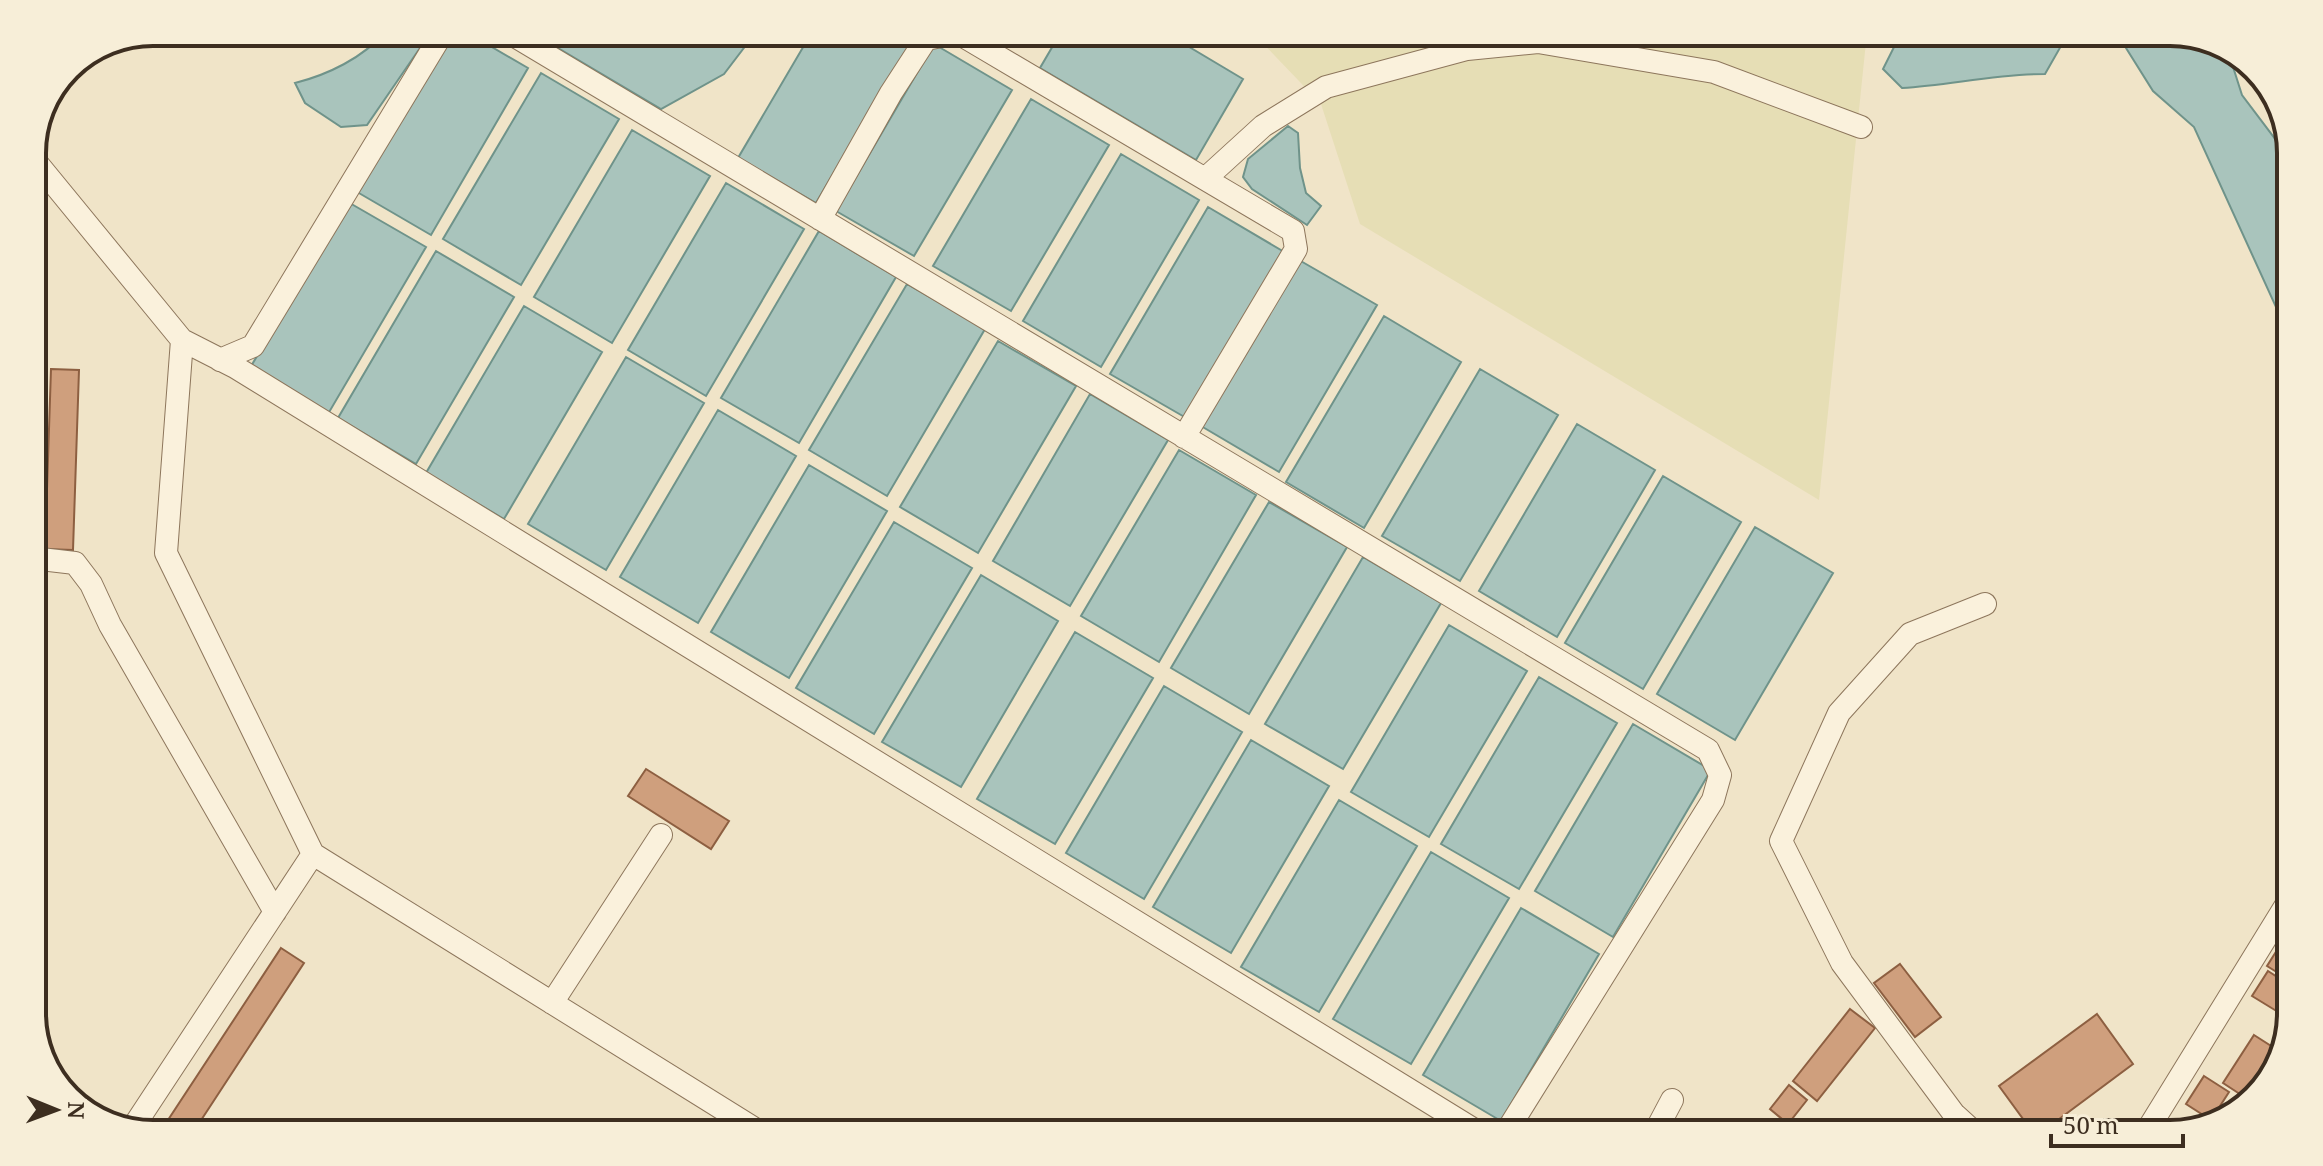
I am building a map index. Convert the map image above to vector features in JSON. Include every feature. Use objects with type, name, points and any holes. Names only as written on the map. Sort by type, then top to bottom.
[{"type":"street","points":[[220,360],[253,346],[435,46]]},
{"type":"street","points":[[531,46],[1708,750],[1720,775],[1713,800],[1514,1120]]},
{"type":"street","points":[[820,219],[891,93],[921,46]]},
{"type":"street","points":[[980,46],[1293,231],[1296,249],[1184,437]]},
{"type":"street","points":[[1206,178],[1263,126],[1326,87],[1467,49],[1497,46]]},
{"type":"street","points":[[1561,46],[1714,72],[1861,127]]},
{"type":"street","points":[[46,174],[182,340],[220,360],[1458,1120]]},
{"type":"street","points":[[182,340],[166,553],[313,854],[740,1120]]},
{"type":"street","points":[[46,560],[75,563],[91,584],[110,625],[275,912]]},
{"type":"street","points":[[1961,1120],[1842,963],[1781,841],[1839,713],[1910,634],[1985,604]]},
{"type":"street","points":[[552,1003],[661,835]]},
{"type":"street","points":[[139,1119],[313,854]]},
{"type":"street","points":[[2154,1120],[2277,920]]},
{"type":"street","points":[[1661,1120],[1672,1100]]},
{"type":"shaded area","points":[[1265,46],[1866,46],[1819,500],[1360,224],[1321,104]]},
{"type":"water","points":[[370,46],[421,46],[367,125],[341,127],[305,103],[295,83],[344,64]]},
{"type":"water","points":[[437,46],[490,46],[528,68],[431,235],[352,189]]},
{"type":"water","points":[[555,46],[745,46],[724,74],[661,109]]},
{"type":"water","points":[[804,46],[909,46],[816,203],[738,158]]},
{"type":"water","points":[[933,46],[1012,90],[914,256],[836,211]]},
{"type":"water","points":[[1053,46],[1188,46],[1243,79],[1196,160],[1040,68]]},
{"type":"water","points":[[1894,46],[2061,46],[2045,74],[1902,88],[1883,69]]},
{"type":"water","points":[[2125,46],[2184,47],[2217,57],[2233,67],[2242,95],[2276,140],[2277,309],[2194,127],[2153,91]]},
{"type":"water","points":[[541,73],[619,119],[521,285],[443,239]]},
{"type":"water","points":[[1031,99],[1109,145],[1011,311],[933,266]]},
{"type":"water","points":[[1288,126],[1298,133],[1300,168],[1306,193],[1321,206],[1307,225],[1252,189],[1243,177],[1248,159]]},
{"type":"water","points":[[632,130],[710,176],[612,343],[534,297]]},
{"type":"water","points":[[1121,154],[1199,200],[1101,367],[1023,321]]},
{"type":"water","points":[[726,183],[804,229],[706,396],[628,350]]},
{"type":"water","points":[[348,202],[426,247],[328,414],[250,368]]},
{"type":"water","points":[[1208,207],[1286,253],[1188,419],[1110,374]]},
{"type":"water","points":[[819,231],[896,277],[799,443],[721,398]]},
{"type":"water","points":[[436,251],[514,297],[416,464],[338,418]]},
{"type":"water","points":[[1299,260],[1377,305],[1279,472],[1201,426]]},
{"type":"water","points":[[907,284],[985,329],[887,496],[809,450]]},
{"type":"water","points":[[524,306],[602,352],[504,519],[426,473]]},
{"type":"water","points":[[1384,316],[1461,362],[1364,528],[1286,482]]},
{"type":"water","points":[[998,341],[1076,386],[978,553],[900,507]]},
{"type":"water","points":[[626,357],[704,403],[606,570],[528,524]]},
{"type":"water","points":[[1480,369],[1558,415],[1460,581],[1382,536]]},
{"type":"water","points":[[1090,394],[1168,440],[1070,606],[993,561]]},
{"type":"water","points":[[718,410],[796,456],[698,623],[620,577]]},
{"type":"water","points":[[1577,424],[1655,470],[1557,637],[1479,591]]},
{"type":"water","points":[[1179,450],[1256,495],[1159,662],[1081,616]]},
{"type":"water","points":[[809,465],[887,511],[789,678],[711,632]]},
{"type":"water","points":[[1663,476],[1741,522],[1643,689],[1565,643]]},
{"type":"water","points":[[1269,502],[1347,547],[1249,714],[1171,668]]},
{"type":"water","points":[[894,522],[972,568],[874,734],[796,688]]},
{"type":"water","points":[[1755,527],[1833,573],[1735,740],[1657,694]]},
{"type":"water","points":[[1363,557],[1441,603],[1343,769],[1265,724]]},
{"type":"water","points":[[981,575],[1058,621],[961,787],[882,742]]},
{"type":"water","points":[[1449,625],[1527,671],[1429,837],[1351,792]]},
{"type":"water","points":[[1075,632],[1153,678],[1055,844],[977,799]]},
{"type":"water","points":[[1539,677],[1617,723],[1519,889],[1441,844]]},
{"type":"water","points":[[1164,686],[1242,732],[1144,899],[1066,853]]},
{"type":"water","points":[[1633,724],[1711,770],[1613,937],[1535,891]]},
{"type":"water","points":[[1251,740],[1329,786],[1231,953],[1153,907]]},
{"type":"water","points":[[1339,800],[1417,846],[1319,1012],[1241,967]]},
{"type":"water","points":[[1431,852],[1509,898],[1411,1064],[1333,1019]]},
{"type":"water","points":[[1521,908],[1599,954],[1502,1120],[1423,1075]]},
{"type":"building","points":[[51,369],[79,370],[73,550],[46,549]]},
{"type":"building","points":[[646,769],[729,821],[711,849],[628,796]]},
{"type":"building","points":[[281,948],[304,963],[201,1120],[168,1120]]},
{"type":"building","points":[[2277,950],[2277,972],[2267,966]]},
{"type":"building","points":[[1900,964],[1941,1017],[1915,1037],[1874,983]]},
{"type":"building","points":[[2268,971],[2277,977],[2277,1011],[2252,996]]},
{"type":"building","points":[[1850,1009],[1875,1028],[1817,1101],[1793,1081]]},
{"type":"building","points":[[2097,1014],[2133,1064],[2058,1120],[2024,1120],[1999,1086]]},
{"type":"building","points":[[2254,1035],[2271,1046],[2259,1072],[2239,1094],[2223,1083]]},
{"type":"building","points":[[2204,1076],[2229,1092],[2219,1108],[2202,1114],[2186,1104]]},
{"type":"building","points":[[1789,1085],[1807,1100],[1791,1120],[1783,1120],[1770,1109]]}]
